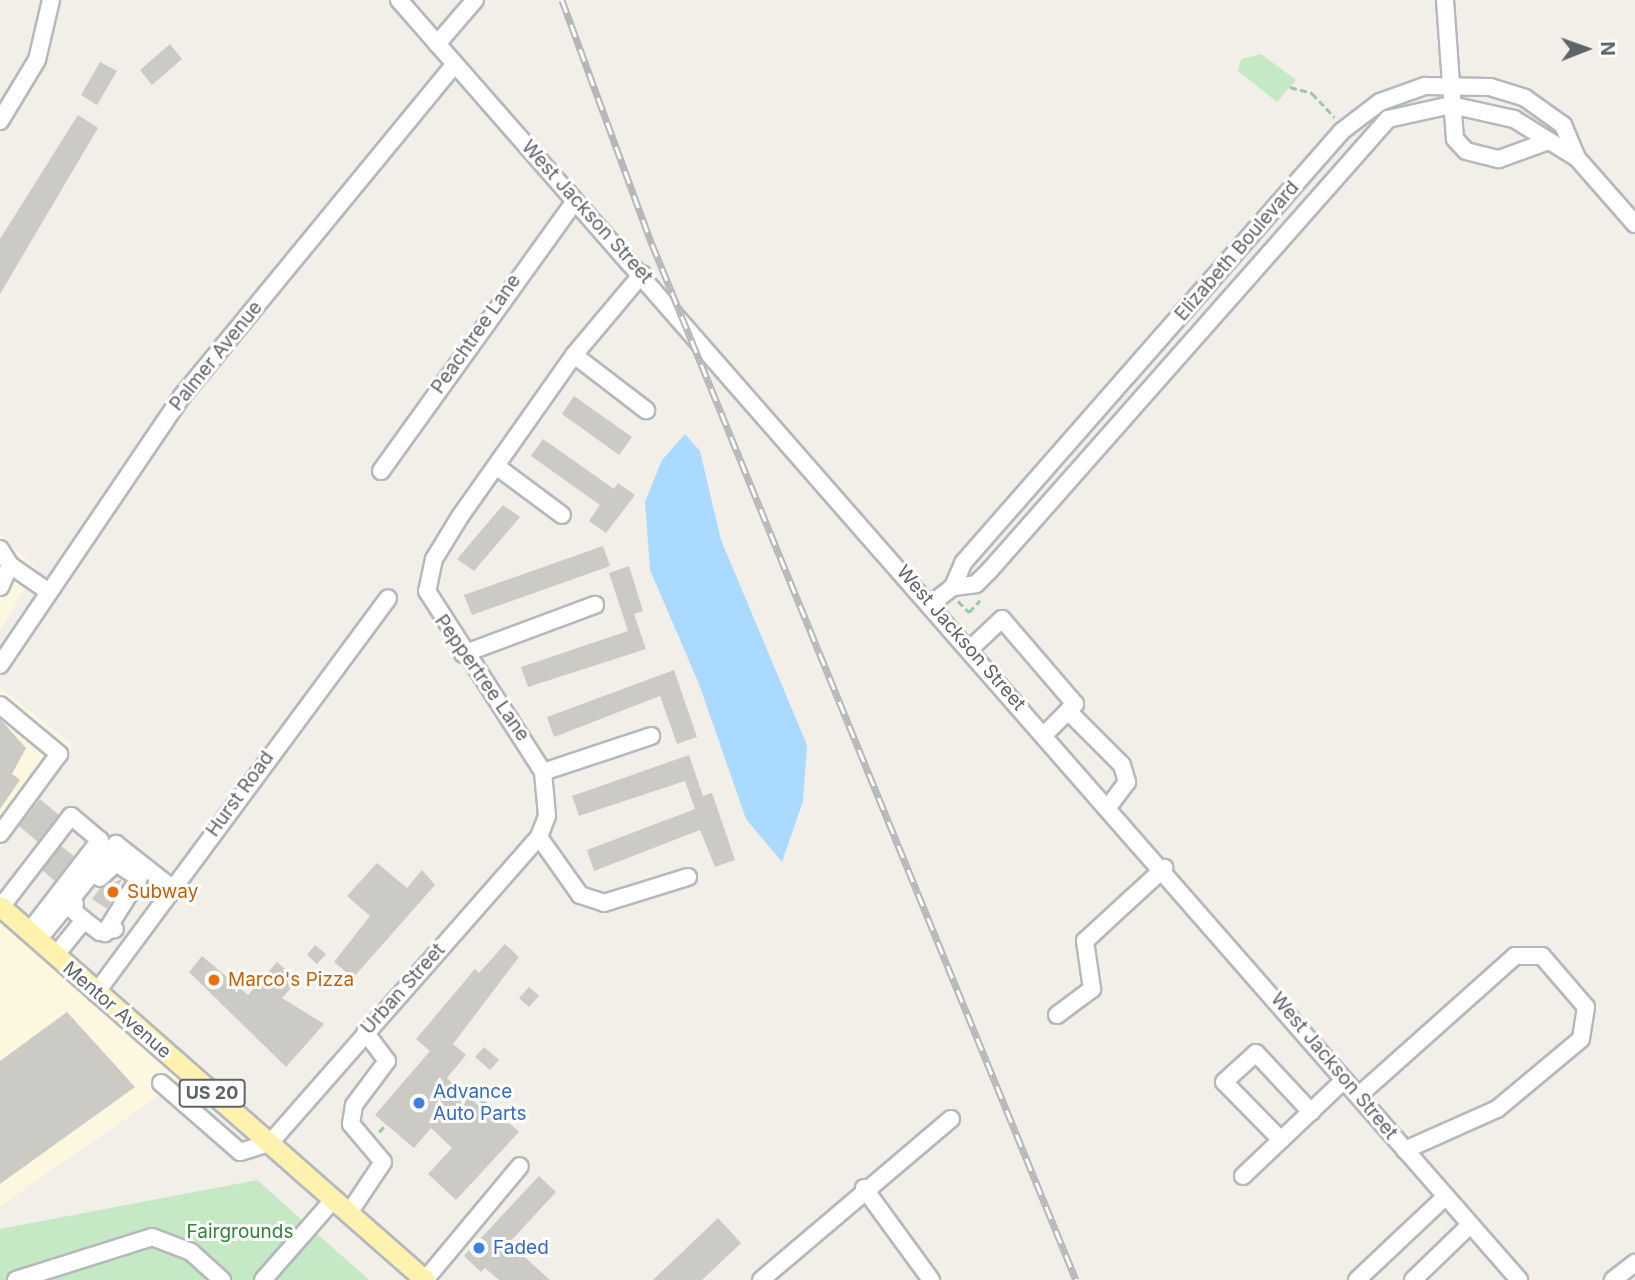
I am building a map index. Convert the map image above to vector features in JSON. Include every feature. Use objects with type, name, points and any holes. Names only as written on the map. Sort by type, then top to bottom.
[{"type":"main road","name":"Mentor Avenue","points":[[1,907],[425,1280]]},
{"type":"street","points":[[0,121],[37,60],[51,0]]},
{"type":"street","name":"West Jackson Street","points":[[399,0],[1110,806],[1470,1226],[1520,1280]]},
{"type":"street","points":[[437,44],[475,0]]},
{"type":"street","points":[[1445,0],[1452,83],[1450,126],[1466,151],[1499,159],[1546,142]]},
{"type":"street","name":"Palmer Avenue","points":[[0,665],[183,395],[454,65]]},
{"type":"street","name":"Elizabeth Boulevard","points":[[931,604],[953,587],[963,564],[1342,131],[1395,95],[1452,83],[1525,98],[1571,134],[1577,158]]},
{"type":"street","name":"Elizabeth Boulevard","points":[[953,587],[976,584],[990,570],[1376,130],[1413,110],[1451,105],[1492,110],[1577,158],[1635,225]]},
{"type":"street","name":"Peachtree Lane","points":[[381,471],[575,201]]},
{"type":"street","name":"Peppertree Lane","points":[[539,837],[547,816],[543,772],[434,608],[428,574],[496,466],[574,355],[642,274]]},
{"type":"street","points":[[574,355],[646,410]]},
{"type":"street","points":[[496,466],[562,515]]},
{"type":"street","points":[[0,549],[10,565],[49,592]]},
{"type":"street","points":[[0,587],[10,565]]},
{"type":"street","name":"Hurst Road","points":[[96,993],[388,598]]},
{"type":"street","points":[[463,654],[595,605]]},
{"type":"street","points":[[970,649],[1002,619],[1075,704],[1045,733]]},
{"type":"street","points":[[0,705],[59,754],[0,834]]},
{"type":"street","points":[[1068,711],[1122,765],[1127,782],[1110,806]]},
{"type":"street","points":[[543,772],[651,736]]},
{"type":"street","points":[[1,907],[71,816],[100,840],[34,936]]},
{"type":"street","points":[[539,837],[590,902],[688,877]]},
{"type":"street","name":"Urban Street","points":[[270,1143],[539,837]]},
{"type":"street","points":[[68,906],[116,844],[172,888]]},
{"type":"street","points":[[34,936],[110,866],[121,864],[139,886],[105,933]]},
{"type":"street","points":[[1057,1015],[1092,989],[1085,941],[1164,868]]},
{"type":"street","points":[[105,933],[116,929],[155,875]]},
{"type":"street","points":[[68,906],[105,933]]},
{"type":"street","points":[[55,956],[84,920]]},
{"type":"street","points":[[1358,1096],[1515,956],[1542,956],[1586,1007],[1588,1021],[1581,1039],[1497,1109],[1405,1150]]},
{"type":"street","points":[[349,1213],[383,1162],[351,1124],[354,1105],[387,1061],[365,1032]]},
{"type":"street","points":[[1281,1140],[1224,1082],[1256,1054],[1311,1112]]},
{"type":"street","points":[[1243,1176],[1344,1080]]},
{"type":"street","points":[[161,1083],[240,1152],[270,1143]]},
{"type":"street","points":[[191,1107],[211,1092]]},
{"type":"street","points":[[761,1280],[864,1188],[951,1119]]},
{"type":"street","points":[[425,1280],[520,1166]]},
{"type":"street","points":[[864,1188],[931,1280]]},
{"type":"street","points":[[1357,1280],[1445,1197]]},
{"type":"street","points":[[263,1280],[334,1199]]},
{"type":"street","points":[[1413,1280],[1470,1226]]},
{"type":"street","points":[[16,1280],[152,1237],[191,1252],[222,1280]]},
{"type":"street","points":[[1613,1280],[1635,1263]]},
{"type":"path","points":[[1290,87],[1312,93],[1336,118]]},
{"type":"path","points":[[969,612],[987,592]]},
{"type":"shaded area","points":[[0,534],[37,569],[0,630]]},
{"type":"shaded area","points":[[0,688],[73,745],[0,844]]},
{"type":"shaded area","points":[[0,918],[180,1081],[0,1206]]},
{"type":"green space","points":[[1261,54],[1296,80],[1277,102],[1238,71],[1241,59]]},
{"type":"green space","name":"Fairgrounds","points":[[257,1180],[369,1280],[0,1280],[0,1229]]},
{"type":"water","points":[[685,434],[700,451],[721,540],[807,745],[803,801],[782,862],[746,819],[699,684],[650,570],[645,502],[662,460]]},
{"type":"building","points":[[170,44],[182,59],[152,85],[140,70]]},
{"type":"building","points":[[100,62],[117,71],[97,105],[81,95]]},
{"type":"building","points":[[78,115],[98,128],[0,294],[0,239]]},
{"type":"building","points":[[574,396],[632,437],[619,455],[562,414]]},
{"type":"building","points":[[543,439],[614,489],[618,483],[635,495],[606,533],[589,521],[600,505],[531,456]]},
{"type":"building","points":[[503,505],[520,517],[474,571],[457,559]]},
{"type":"building","points":[[603,546],[610,566],[472,615],[464,595]]},
{"type":"building","points":[[629,566],[643,611],[634,614],[646,649],[528,687],[521,667],[628,631],[609,573]]},
{"type":"building","points":[[674,670],[697,737],[677,744],[660,696],[554,737],[547,717]]},
{"type":"building","points":[[0,719],[26,748],[12,774],[20,780],[0,809]]},
{"type":"building","points":[[689,755],[703,796],[712,793],[735,860],[715,867],[700,830],[594,871],[587,850],[695,809],[685,781],[579,816],[572,796]]},
{"type":"building","points":[[40,799],[59,815],[38,842],[19,826]]},
{"type":"building","points":[[61,846],[74,856],[55,881],[42,870]]},
{"type":"building","points":[[377,863],[407,888],[422,870],[435,885],[353,978],[334,962],[370,916],[347,896]]},
{"type":"building","points":[[122,879],[107,909],[92,899],[100,888]]},
{"type":"building","points":[[505,944],[519,957],[453,1044],[466,1055],[447,1078],[478,1105],[483,1099],[519,1132],[456,1200],[428,1174],[452,1148],[431,1128],[414,1148],[375,1115],[430,1051],[416,1039],[475,969],[479,973]]},
{"type":"building","points":[[315,945],[326,954],[317,964],[307,955]]},
{"type":"building","points":[[202,956],[248,995],[277,962],[298,980],[282,998],[324,1024],[286,1067],[189,972]]},
{"type":"building","points":[[529,987],[539,996],[529,1007],[519,998]]},
{"type":"building","points":[[67,1012],[135,1087],[0,1184],[0,1061]]},
{"type":"building","points":[[484,1047],[499,1060],[490,1070],[475,1057]]},
{"type":"building","points":[[539,1176],[556,1192],[509,1243],[550,1280],[499,1280],[485,1268],[481,1272],[464,1256]]},
{"type":"building","points":[[718,1218],[741,1243],[702,1280],[653,1280]]},
{"type":"railway","points":[[562,0],[652,244],[1076,1280]]},
{"type":"place","name":"Subway","points":[[113,892]]},
{"type":"place","name":"Marco's Pizza","points":[[214,980]]},
{"type":"place","name":"Advance Auto Parts","points":[[419,1103]]},
{"type":"place","name":"Faded","points":[[479,1248]]}]
